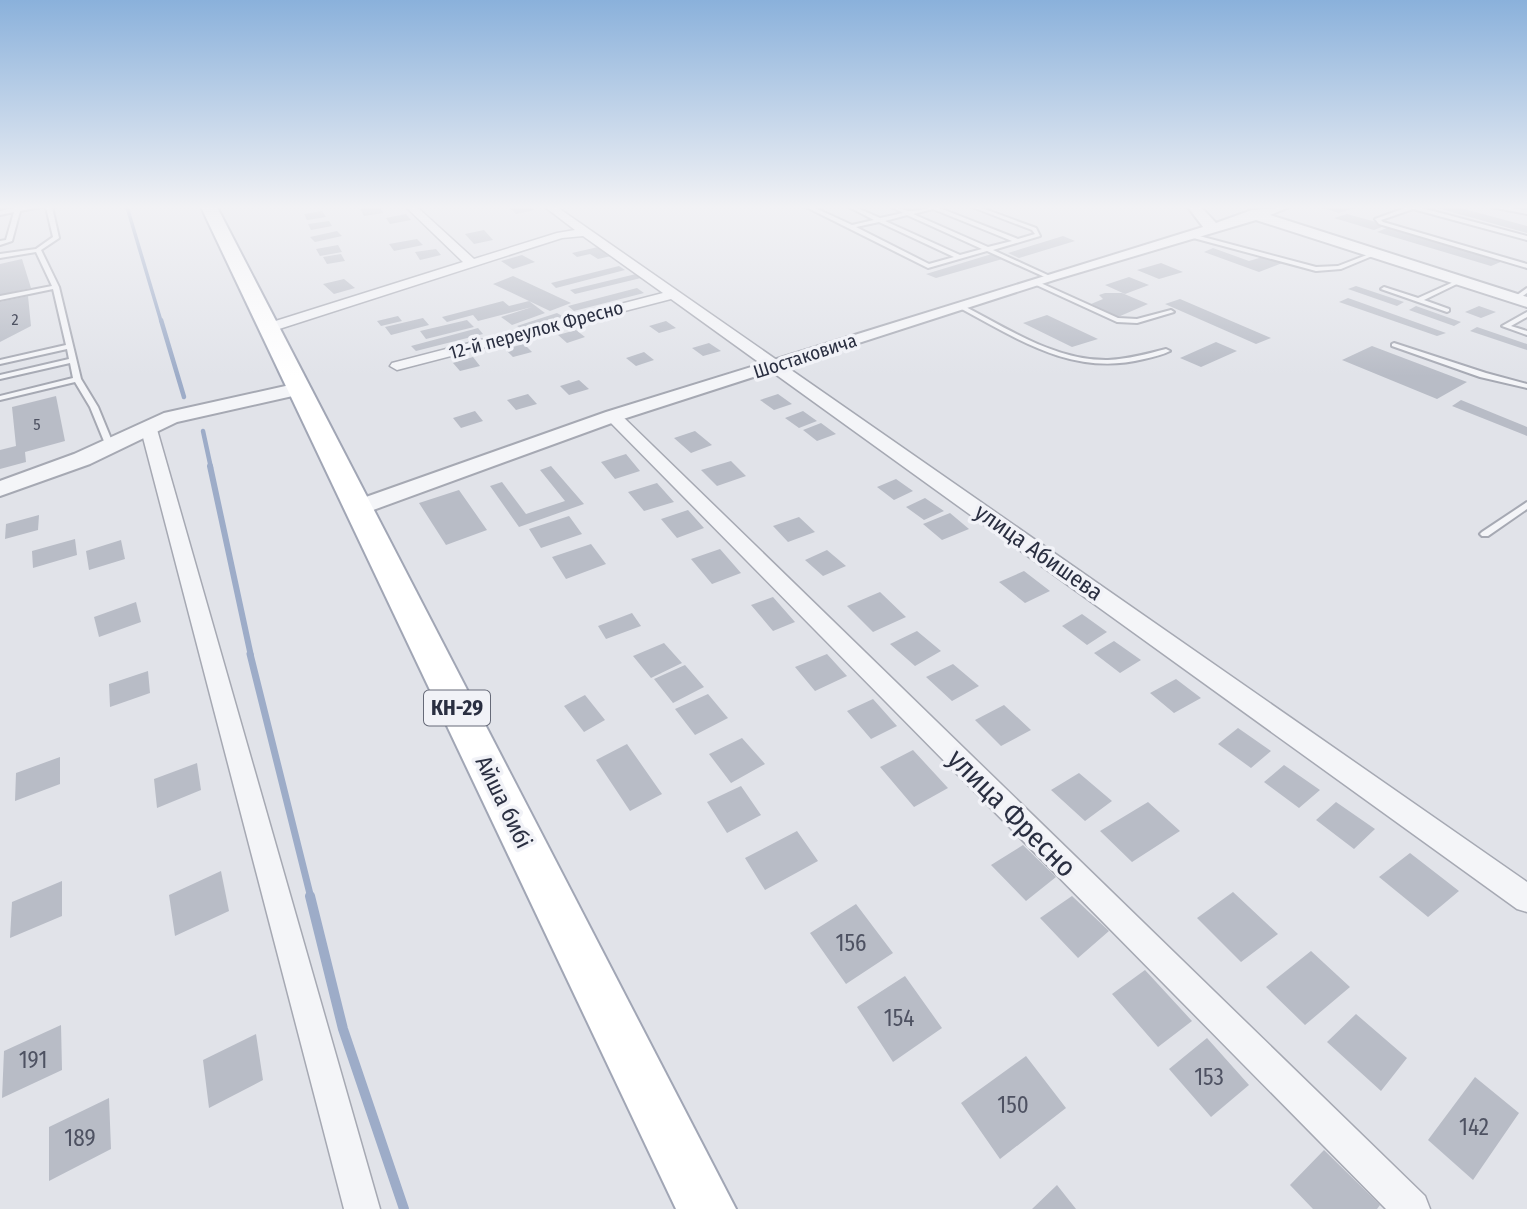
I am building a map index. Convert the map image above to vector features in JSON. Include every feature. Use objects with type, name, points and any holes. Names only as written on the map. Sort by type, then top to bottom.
[{"type":"main road","name":"Айша бибі","points":[[238,263],[706,1209]]},
{"type":"street","points":[[271,327],[470,263]]},
{"type":"street","name":"улица Абишева","points":[[633,263],[1527,899]]},
{"type":"street","name":"Шостаковича","points":[[358,509],[613,416],[1095,263]]},
{"type":"street","points":[[1404,263],[1523,297]]},
{"type":"street","name":"12-й переулок Фресно","points":[[397,366],[676,294]]},
{"type":"street","points":[[0,489],[110,446],[159,422],[299,388]]},
{"type":"street","name":"улица Фресно","points":[[613,416],[1412,1209]]},
{"type":"street","points":[[159,422],[362,1209]]},
{"type":"lane","points":[[44,263],[56,287],[77,379],[94,407],[110,446]]},
{"type":"lane","points":[[1013,263],[1117,320],[1137,321],[1171,312]]},
{"type":"lane","points":[[1292,263],[1316,270],[1355,263]]},
{"type":"lane","points":[[1419,300],[1460,281]]},
{"type":"lane","points":[[0,299],[56,287]]},
{"type":"lane","points":[[1384,289],[1447,310]]},
{"type":"lane","points":[[960,306],[1057,355],[1088,363],[1135,361],[1166,351]]},
{"type":"lane","points":[[1527,314],[1505,326],[1527,333]]},
{"type":"lane","points":[[1394,345],[1483,375],[1527,386]]},
{"type":"lane","points":[[0,362],[69,346]]},
{"type":"lane","points":[[0,377],[74,360]]},
{"type":"lane","points":[[0,398],[77,379]]},
{"type":"lane","points":[[1485,534],[1527,505]]},
{"type":"building","points":[[23,263],[31,288],[0,295],[0,264]]},
{"type":"building","points":[[505,263],[531,263],[513,269]]},
{"type":"building","points":[[961,263],[987,263],[936,278],[926,274]]},
{"type":"building","points":[[1162,263],[1183,272],[1159,279],[1137,270]]},
{"type":"building","points":[[1235,263],[1281,263],[1259,272]]},
{"type":"building","points":[[619,266],[625,270],[556,288],[551,283]]},
{"type":"building","points":[[636,274],[641,278],[575,294],[570,290]]},
{"type":"building","points":[[513,276],[571,303],[550,311],[493,284]]},
{"type":"building","points":[[1129,277],[1149,285],[1125,294],[1105,285]]},
{"type":"building","points":[[344,279],[355,288],[334,294],[323,284]]},
{"type":"building","points":[[1356,286],[1404,302],[1397,306],[1348,289]]},
{"type":"building","points":[[637,288],[644,293],[574,311],[568,306]]},
{"type":"building","points":[[1122,293],[1148,304],[1118,317],[1091,304],[1103,299],[1099,295]]},
{"type":"building","points":[[28,296],[31,326],[0,342],[0,302]]},
{"type":"building","points":[[1348,298],[1446,333],[1437,336],[1339,302]]},
{"type":"building","points":[[1180,299],[1271,338],[1256,344],[1165,304]]},
{"type":"building","points":[[503,301],[509,306],[529,301],[545,313],[512,325],[501,317],[532,307],[478,321],[473,315],[447,322],[442,317]]},
{"type":"building","points":[[1416,306],[1461,322],[1454,326],[1409,310]]},
{"type":"building","points":[[1479,306],[1496,312],[1481,318],[1465,312]]},
{"type":"building","points":[[557,313],[564,317],[523,330],[517,326]]},
{"type":"building","points":[[1047,315],[1098,339],[1072,347],[1023,323]]},
{"type":"building","points":[[398,316],[402,321],[381,326],[377,321]]},
{"type":"building","points":[[423,318],[429,325],[391,335],[385,327]]},
{"type":"building","points":[[467,320],[474,327],[426,339],[420,331]]},
{"type":"building","points":[[666,321],[676,328],[659,333],[649,326]]},
{"type":"building","points":[[1477,327],[1527,344],[1527,350],[1470,331]]},
{"type":"building","points":[[478,328],[483,334],[416,351],[411,346]]},
{"type":"building","points":[[576,330],[585,337],[567,343],[558,335]]},
{"type":"building","points":[[1216,342],[1237,351],[1201,367],[1180,358]]},
{"type":"building","points":[[709,343],[721,351],[703,356],[692,348]]},
{"type":"building","points":[[524,344],[532,352],[513,357],[505,349]]},
{"type":"building","points":[[1372,346],[1467,382],[1437,399],[1342,360]]},
{"type":"building","points":[[644,352],[654,360],[636,366],[626,358]]},
{"type":"building","points":[[473,357],[480,366],[460,371],[453,363]]},
{"type":"building","points":[[579,380],[589,389],[569,395],[560,386]]},
{"type":"building","points":[[528,394],[537,404],[516,410],[507,400]]},
{"type":"building","points":[[778,394],[792,404],[774,410],[760,400]]},
{"type":"building","points":[[56,396],[65,441],[25,452],[26,462],[0,469],[0,450],[16,446],[12,407]]},
{"type":"building","points":[[1461,400],[1527,427],[1527,436],[1452,406]]},
{"type":"building","points":[[475,411],[483,421],[461,428],[453,418]]},
{"type":"building","points":[[803,411],[817,421],[799,428],[785,418]]},
{"type":"building","points":[[821,423],[836,434],[817,441],[803,430]]},
{"type":"building","points":[[695,431],[712,445],[691,453],[674,438]]},
{"type":"building","points":[[626,454],[640,471],[615,479],[601,462]]},
{"type":"building","points":[[731,461],[746,476],[717,486],[701,470]]},
{"type":"building","points":[[551,466],[584,504],[519,527],[490,486],[502,482],[526,514],[565,501],[540,470]]},
{"type":"building","points":[[896,479],[913,491],[894,500],[877,487]]},
{"type":"building","points":[[657,483],[674,502],[644,511],[628,492]]},
{"type":"building","points":[[459,490],[487,530],[446,545],[419,503]]},
{"type":"building","points":[[925,498],[944,511],[924,520],[906,507]]},
{"type":"building","points":[[688,510],[704,528],[677,538],[661,519]]},
{"type":"building","points":[[950,513],[969,529],[942,540],[923,524]]},
{"type":"building","points":[[39,515],[38,530],[5,539],[6,524]]},
{"type":"building","points":[[569,516],[582,534],[541,548],[529,529]]},
{"type":"building","points":[[799,517],[815,532],[788,542],[773,526]]},
{"type":"building","points":[[75,539],[77,555],[33,568],[32,551]]},
{"type":"building","points":[[121,540],[125,559],[89,570],[86,551]]},
{"type":"building","points":[[591,544],[606,564],[566,579],[552,557]]},
{"type":"building","points":[[720,549],[741,573],[712,584],[691,559]]},
{"type":"building","points":[[827,550],[846,566],[823,576],[805,560]]},
{"type":"building","points":[[1024,571],[1050,591],[1025,603],[999,582]]},
{"type":"building","points":[[880,592],[906,617],[873,632],[847,606]]},
{"type":"building","points":[[773,597],[795,622],[773,631],[751,605]]},
{"type":"building","points":[[136,602],[141,622],[99,637],[94,617]]},
{"type":"building","points":[[632,613],[641,626],[606,639],[598,626]]},
{"type":"building","points":[[1082,614],[1107,632],[1087,645],[1062,626]]},
{"type":"building","points":[[917,631],[941,651],[915,666],[890,644]]},
{"type":"building","points":[[1114,641],[1141,660],[1120,673],[1094,653]]},
{"type":"building","points":[[664,643],[682,663],[651,678],[633,656]]},
{"type":"building","points":[[827,654],[847,676],[815,691],[795,667]]},
{"type":"building","points":[[953,664],[979,686],[952,701],[926,677]]},
{"type":"building","points":[[685,665],[704,687],[673,703],[654,679]]},
{"type":"building","points":[[148,671],[150,693],[110,707],[109,684]]},
{"type":"building","points":[[1176,679],[1201,698],[1174,713],[1150,693]]},
{"type":"building","points":[[708,694],[728,718],[695,735],[675,709]]},
{"type":"building","points":[[585,695],[605,720],[584,732],[564,706]]},
{"type":"building","points":[[873,699],[897,726],[871,739],[847,711]]},
{"type":"building","points":[[1004,705],[1031,730],[1001,746],[975,720]]},
{"type":"building","points":[[1238,728],[1271,751],[1251,768],[1218,744]]},
{"type":"building","points":[[742,738],[765,764],[731,783],[709,754]]},
{"type":"building","points":[[627,744],[662,794],[630,811],[596,760]]},
{"type":"building","points":[[913,750],[948,788],[914,807],[880,767]]},
{"type":"building","points":[[60,757],[60,784],[15,801],[16,773]]},
{"type":"building","points":[[197,763],[201,790],[157,808],[154,779]]},
{"type":"building","points":[[1284,765],[1320,790],[1299,808],[1264,782]]},
{"type":"building","points":[[1079,773],[1112,801],[1085,821],[1051,790]]},
{"type":"building","points":[[741,786],[761,815],[727,833],[707,802]]},
{"type":"building","points":[[1148,802],[1180,831],[1132,862],[1100,831]]},
{"type":"building","points":[[1336,802],[1375,829],[1354,849],[1316,820]]},
{"type":"building","points":[[797,831],[818,861],[765,890],[745,858]]},
{"type":"building","points":[[1023,845],[1056,877],[1026,901],[991,865]]},
{"type":"building","points":[[1410,853],[1459,891],[1428,917],[1379,877]]},
{"type":"building","points":[[221,871],[229,911],[175,936],[169,895]]},
{"type":"building","points":[[62,881],[62,916],[10,938],[12,902]]},
{"type":"building","points":[[1233,892],[1278,934],[1241,962],[1197,918]]},
{"type":"building","points":[[1072,896],[1109,931],[1078,958],[1040,918]]},
{"type":"building","points":[[856,904],[893,953],[846,984],[810,933]]},
{"type":"building","points":[[1311,951],[1350,987],[1305,1025],[1266,987]]},
{"type":"building","points":[[1145,970],[1192,1021],[1158,1047],[1112,994]]},
{"type":"building","points":[[905,976],[942,1028],[893,1062],[857,1007]]},
{"type":"building","points":[[1356,1014],[1407,1058],[1381,1091],[1327,1042]]},
{"type":"building","points":[[61,1025],[62,1070],[2,1098],[4,1051]]},
{"type":"building","points":[[256,1034],[263,1080],[209,1108],[203,1060]]},
{"type":"building","points":[[1207,1038],[1249,1085],[1211,1117],[1169,1069]]},
{"type":"building","points":[[1026,1056],[1066,1108],[1000,1159],[961,1103]]},
{"type":"building","points":[[1475,1077],[1519,1113],[1473,1180],[1428,1140]]},
{"type":"building","points":[[109,1098],[111,1149],[49,1181],[49,1127]]},
{"type":"building","points":[[1324,1150],[1380,1205],[1377,1209],[1313,1209],[1290,1185]]},
{"type":"building","points":[[1057,1185],[1076,1209],[1032,1209]]},
{"type":"waterway","points":[[144,263],[161,321]]},
{"type":"waterway","points":[[161,320],[184,397]]},
{"type":"waterway","points":[[203,431],[211,468]]},
{"type":"waterway","points":[[210,466],[251,656]]},
{"type":"waterway","points":[[250,654],[311,898]]},
{"type":"waterway","points":[[310,896],[343,1029],[404,1209]]}]
